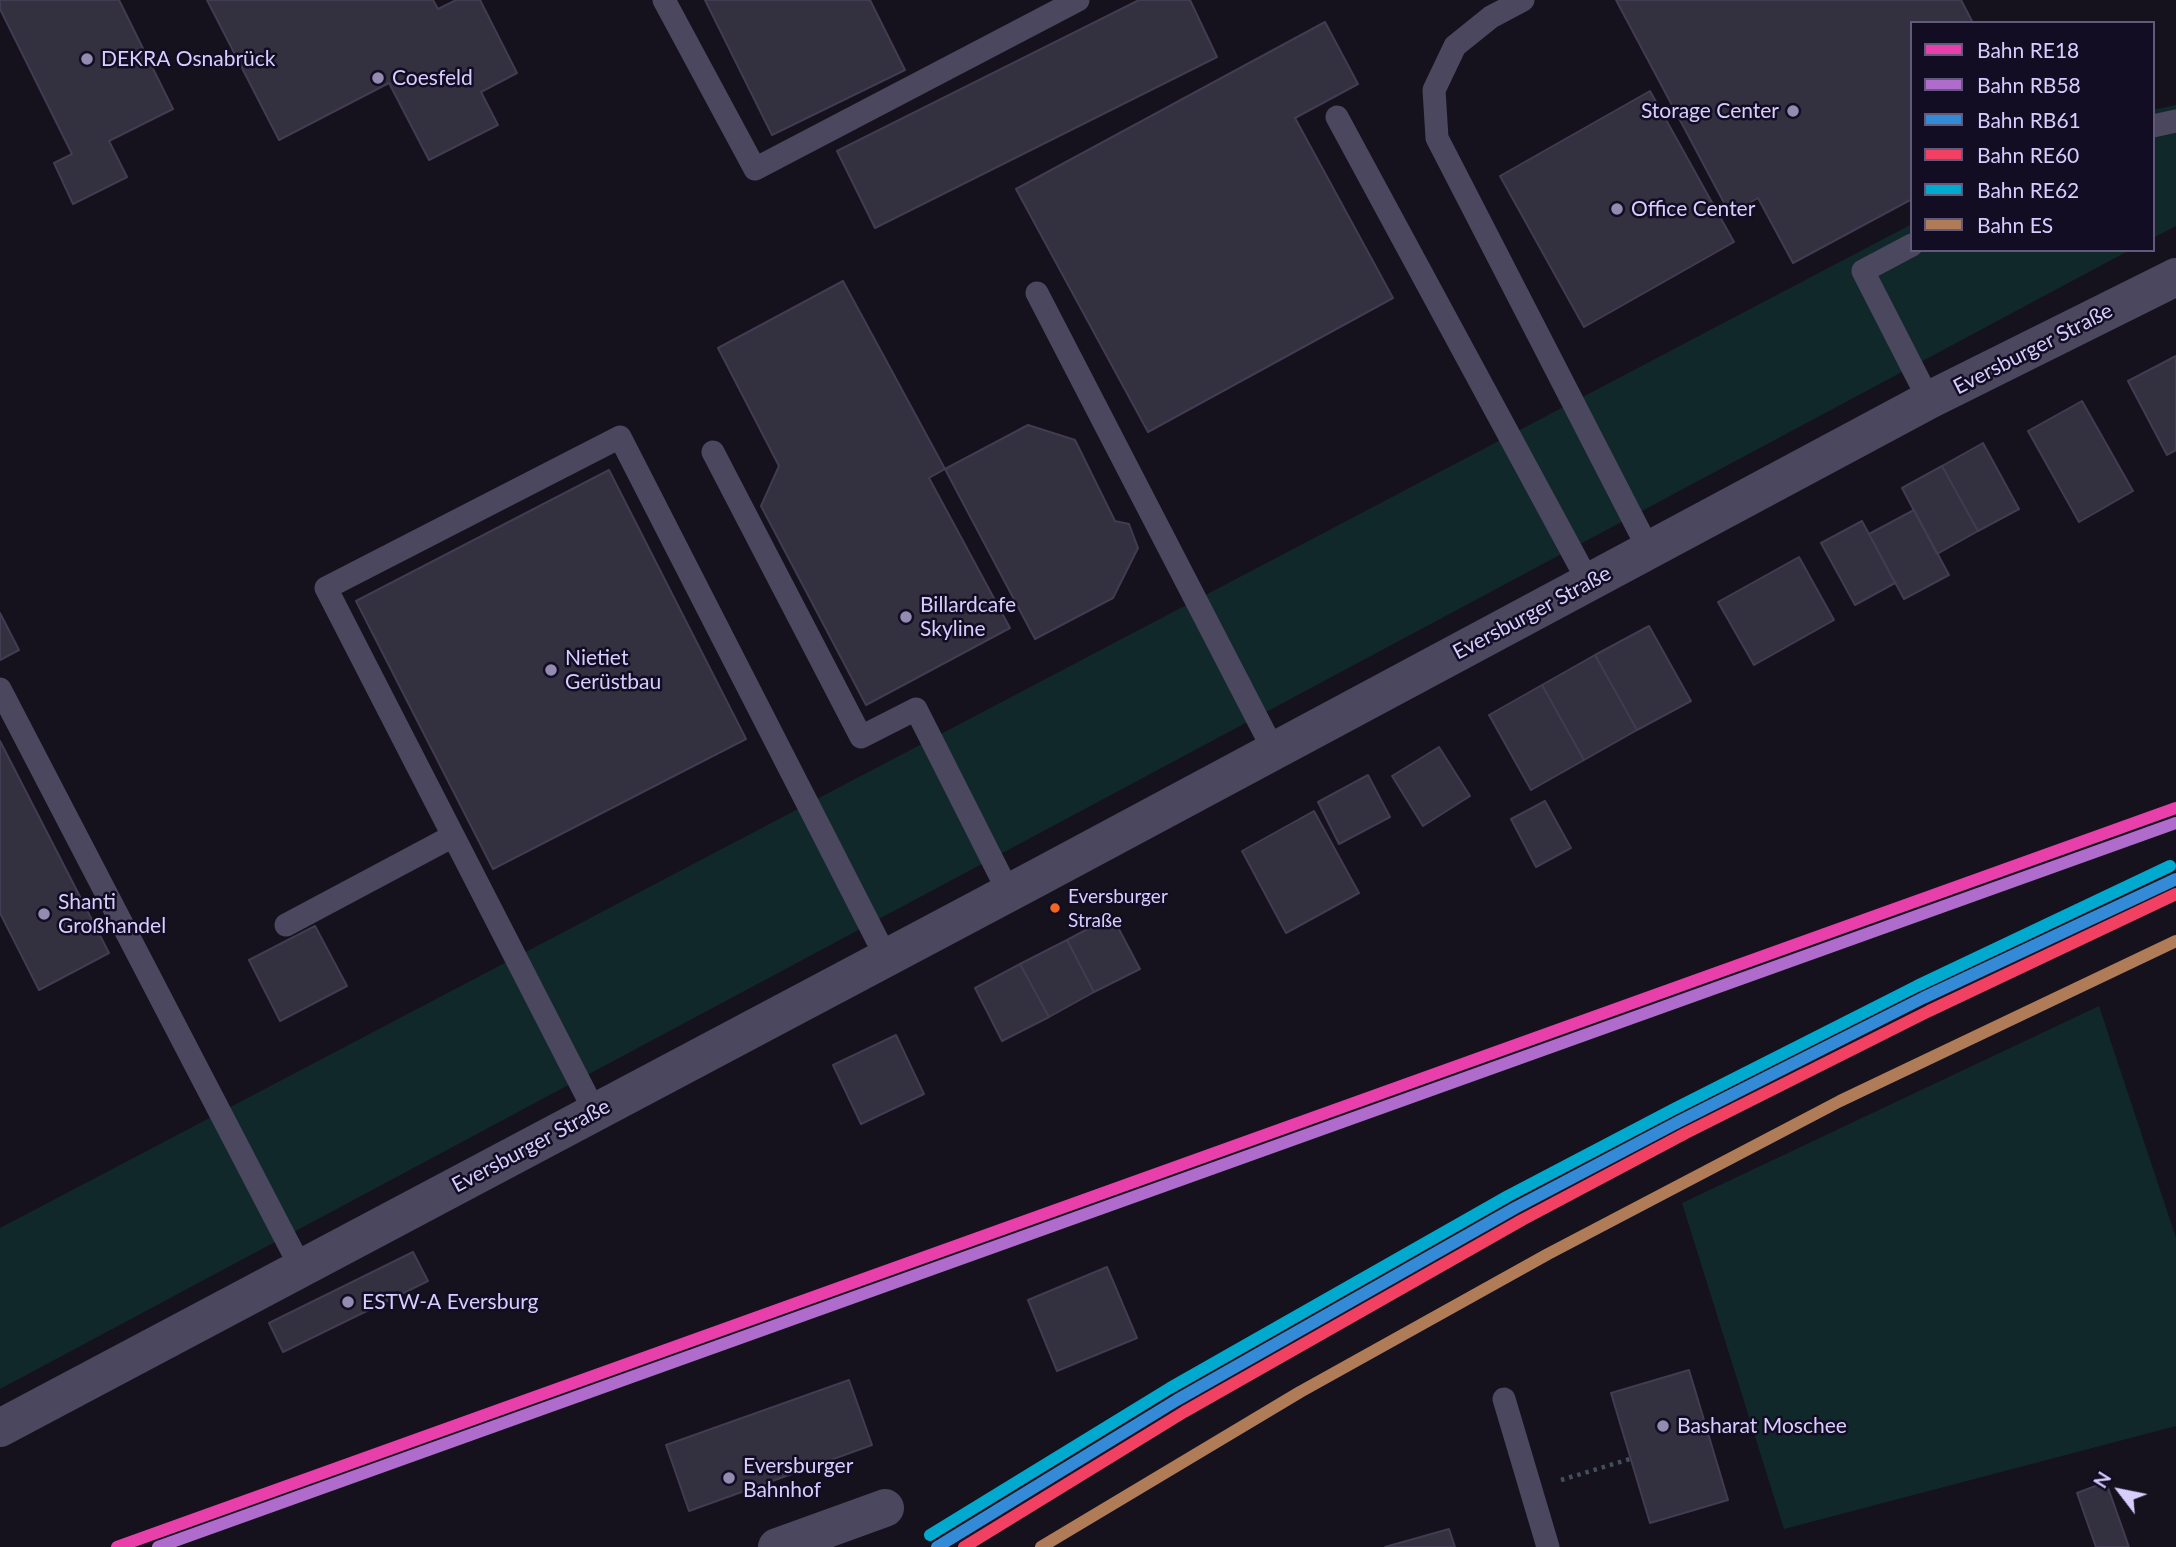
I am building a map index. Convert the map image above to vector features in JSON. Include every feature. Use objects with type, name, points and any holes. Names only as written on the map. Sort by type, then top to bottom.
[{"type":"street","name":"Eversburger Straße","points":[[0,1428],[1929,400],[2176,277]]},
{"type":"street","points":[[777,1547],[885,1508]]},
{"type":"lane","points":[[664,0],[755,169],[1078,0]]},
{"type":"lane","points":[[1523,0],[1491,17],[1455,46],[1434,90],[1437,138],[1650,550]]},
{"type":"lane","points":[[1337,117],[1589,583]]},
{"type":"lane","points":[[2155,126],[2176,121]]},
{"type":"lane","points":[[1910,246],[1863,271],[1929,400]]},
{"type":"lane","points":[[1037,293],[1273,751]]},
{"type":"lane","points":[[595,1112],[326,588],[620,437],[887,957]]},
{"type":"lane","points":[[713,452],[861,737],[916,709],[1009,892]]},
{"type":"lane","points":[[0,689],[301,1268]]},
{"type":"lane","points":[[286,925],[453,836]]},
{"type":"lane","points":[[1504,1399],[1548,1547]]},
{"type":"path","points":[[1531,1489],[1630,1459]]},
{"type":"green space","points":[[2176,105],[2176,226],[2155,237],[2155,110]]},
{"type":"green space","points":[[1910,225],[1910,252],[2126,252],[0,1389],[0,1228]]},
{"type":"green space","points":[[2099,1006],[2176,1238],[2176,1426],[1784,1529],[1682,1203]]},
{"type":"building","name":"DEKRA Osnabrück","points":[[0,0],[119,0],[173,109],[109,141],[127,177],[73,204],[54,163],[72,154],[0,9]]},
{"type":"building","name":"Coesfeld","points":[[207,0],[433,0],[438,9],[456,0],[480,0],[517,73],[481,92],[498,125],[429,160],[389,83],[279,140]]},
{"type":"building","points":[[705,0],[870,0],[905,70],[772,135]]},
{"type":"building","points":[[1139,0],[1190,0],[1217,57],[875,228],[837,151]]},
{"type":"building","name":"Storage Center","points":[[1616,0],[1961,0],[1972,21],[1910,21],[1910,200],[1793,263],[1758,198],[1730,214]]},
{"type":"building","points":[[1325,22],[1358,84],[1295,118],[1393,298],[1148,432],[1016,189]]},
{"type":"building","name":"Office Center","points":[[1650,91],[1734,242],[1584,327],[1500,176]]},
{"type":"building","points":[[843,281],[945,469],[929,478],[1010,628],[866,705],[761,506],[779,466],[718,348]]},
{"type":"building","points":[[2176,356],[2176,450],[2167,455],[2128,381]]},
{"type":"building","points":[[2082,401],[2133,491],[2079,522],[2028,431]]},
{"type":"building","points":[[1028,425],[1075,440],[1115,521],[1129,524],[1138,548],[1113,598],[1035,639],[945,469]]},
{"type":"building","points":[[1983,443],[2019,509],[1978,531],[1942,466]]},
{"type":"building","points":[[1942,466],[1978,531],[1937,554],[1902,488]]},
{"type":"building","name":"Nietiet Gerüstbau","points":[[609,470],[746,739],[493,869],[356,601]]},
{"type":"building","points":[[1914,510],[1949,575],[1904,599],[1869,534]]},
{"type":"building","points":[[1862,521],[1895,583],[1855,605],[1821,543]]},
{"type":"building","points":[[1799,557],[1834,620],[1754,665],[1718,602]]},
{"type":"building","points":[[0,613],[19,650],[0,660]]},
{"type":"building","points":[[1649,626],[1691,701],[1637,730],[1595,655]]},
{"type":"building","points":[[1595,655],[1637,730],[1584,760],[1542,685]]},
{"type":"building","points":[[1542,685],[1584,760],[1531,790],[1489,715]]},
{"type":"building","points":[[0,741],[109,953],[39,990],[0,913]]},
{"type":"building","points":[[1439,747],[1470,796],[1423,826],[1392,776]]},
{"type":"building","points":[[1368,775],[1390,817],[1339,844],[1318,802]]},
{"type":"building","points":[[1545,801],[1571,848],[1536,867],[1511,819]]},
{"type":"building","points":[[1314,811],[1359,893],[1286,933],[1242,851]]},
{"type":"building","points":[[1112,916],[1140,969],[1094,992],[1067,940]]},
{"type":"building","points":[[315,926],[347,986],[280,1021],[249,960]]},
{"type":"building","points":[[1067,940],[1094,992],[1049,1017],[1020,964]]},
{"type":"building","points":[[1020,964],[1049,1017],[1002,1041],[975,988]]},
{"type":"building","points":[[896,1035],[924,1094],[861,1124],[833,1065]]},
{"type":"building","name":"ESTW-A Eversburg","points":[[413,1252],[428,1281],[283,1352],[269,1323]]},
{"type":"building","points":[[1107,1267],[1137,1338],[1057,1371],[1028,1300]]},
{"type":"building","name":"Basharat Moschee","points":[[1689,1370],[1728,1500],[1650,1523],[1611,1393]]},
{"type":"building","name":"Eversburger Bahnhof","points":[[849,1380],[872,1445],[689,1511],[666,1445]]},
{"type":"building","points":[[2106,1482],[2129,1547],[2096,1547],[2077,1493]]},
{"type":"building","points":[[1449,1529],[1455,1547],[1385,1547]]},
{"type":"rail line","name":"RE18","points":[[117,1547],[2176,808]]},
{"type":"rail line","name":"RB58","points":[[158,1547],[2176,823]]},
{"type":"rail line","name":"RE62","points":[[930,1535],[1170,1388],[1508,1196],[1917,986],[2170,866]]},
{"type":"rail line","name":"RB61","points":[[937,1547],[1177,1400],[1515,1208],[1923,998],[2176,879]]},
{"type":"rail line","name":"RE60","points":[[964,1547],[1184,1412],[1522,1220],[1686,1133],[1929,1011],[2176,894]]},
{"type":"rail line","name":"ES","points":[[1041,1547],[1300,1392],[1548,1254],[1840,1101],[2176,941]]},
{"type":"place","name":"DEKRA Osnabrück","points":[[87,59]]},
{"type":"place","name":"Coesfeld","points":[[378,78]]},
{"type":"place","name":"Storage Center","points":[[1793,111]]},
{"type":"place","name":"Office Center","points":[[1617,209]]},
{"type":"place","name":"Billardcafe Skyline","points":[[906,617]]},
{"type":"place","name":"Nietiet Gerüstbau","points":[[551,670]]},
{"type":"place","name":"Eversburger Straße","points":[[1055,908]]},
{"type":"place","name":"Shanti Großhandel","points":[[44,914]]},
{"type":"place","name":"ESTW-A Eversburg","points":[[348,1302]]},
{"type":"place","name":"Basharat Moschee","points":[[1663,1426]]},
{"type":"place","name":"Eversburger Bahnhof","points":[[729,1478]]}]
